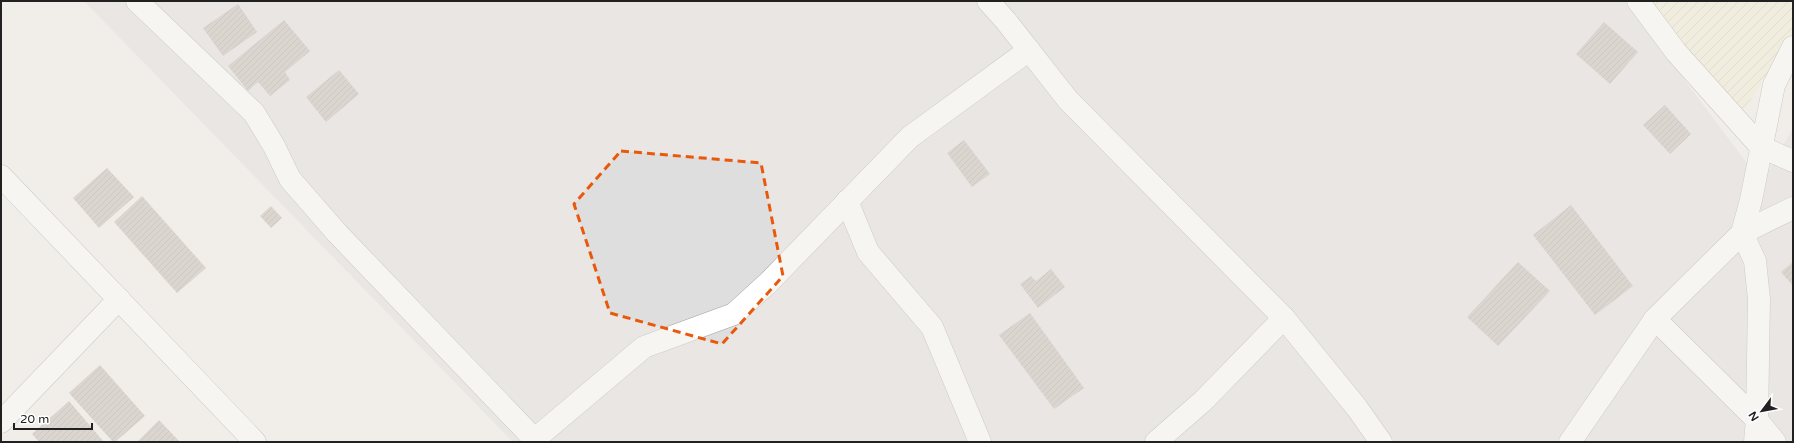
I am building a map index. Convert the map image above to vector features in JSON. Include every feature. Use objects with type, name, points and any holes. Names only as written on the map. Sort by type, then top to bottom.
[{"type":"street","points":[[137,1],[254,113],[274,146],[290,179],[336,233],[536,440],[644,347],[734,314],[768,282],[910,137],[1029,50]]},
{"type":"street","points":[[988,1],[1068,100],[1284,318],[1357,408],[1381,442]]},
{"type":"street","points":[[1638,1],[1676,52],[1761,147],[1793,161]]},
{"type":"street","points":[[1755,442],[1757,420],[1759,299],[1755,261],[1742,233],[1751,200],[1774,86],[1793,47]]},
{"type":"street","points":[[1,176],[255,442]]},
{"type":"street","points":[[847,201],[868,252],[932,326],[980,442]]},
{"type":"street","points":[[1570,442],[1655,319],[1742,233],[1793,208]]},
{"type":"street","points":[[1,422],[119,299]]},
{"type":"street","points":[[1156,442],[1203,401],[1284,318]]},
{"type":"street","points":[[1655,319],[1757,420],[1775,442]]},
{"type":"highlighted area","points":[[621,151],[761,163],[783,276],[722,344],[610,313],[574,204]]},
{"type":"shaded area","points":[[84,1],[1625,1],[1761,182],[1793,129],[1793,442],[513,442]]},
{"type":"shaded area","points":[[1652,1],[1793,1],[1793,33],[1739,118]]},
{"type":"building","points":[[238,4],[257,32],[223,56],[203,28]]},
{"type":"building","points":[[284,20],[310,51],[285,72],[290,80],[270,96],[258,82],[248,91],[228,66]]},
{"type":"building","points":[[1604,22],[1638,52],[1610,84],[1576,54]]},
{"type":"building","points":[[339,70],[359,94],[326,122],[306,97]]},
{"type":"building","points":[[1665,105],[1691,134],[1670,154],[1643,125]]},
{"type":"building","points":[[964,140],[990,174],[972,187],[947,153]]},
{"type":"building","points":[[107,168],[134,197],[99,228],[73,198]]},
{"type":"building","points":[[142,196],[206,268],[177,293],[114,222]]},
{"type":"building","points":[[1571,205],[1633,286],[1595,315],[1533,235]]},
{"type":"building","points":[[271,206],[282,218],[271,228],[260,216]]},
{"type":"building","points":[[1518,262],[1550,291],[1498,346],[1467,317]]},
{"type":"building","points":[[1793,262],[1793,286],[1781,272]]},
{"type":"building","points":[[1051,269],[1065,287],[1038,308],[1020,284],[1031,276],[1036,281]]},
{"type":"building","points":[[1030,313],[1084,388],[1054,409],[999,335]]},
{"type":"building","points":[[100,365],[145,416],[115,442],[113,442],[69,393]]},
{"type":"building","points":[[69,401],[104,442],[39,442],[32,434]]},
{"type":"building","points":[[159,420],[180,442],[137,442]]}]
